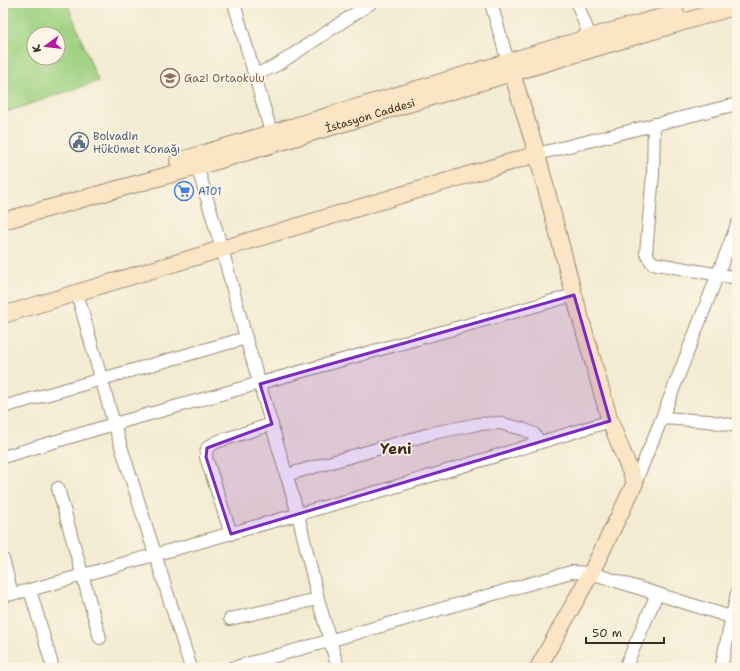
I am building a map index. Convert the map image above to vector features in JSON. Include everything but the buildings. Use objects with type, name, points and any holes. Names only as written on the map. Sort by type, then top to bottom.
[{"type":"main road","points":[[3,211],[196,162],[271,132],[510,67],[590,37],[710,3]]},
{"type":"main road","name":"İstasyon Caddesi","points":[[3,221],[510,67],[737,6]]},
{"type":"main road","points":[[510,67],[537,154],[574,295],[610,421],[635,483],[591,573],[538,668]]},
{"type":"main road","points":[[3,315],[537,154]]},
{"type":"street","points":[[234,3],[271,132]]},
{"type":"street","points":[[491,3],[510,67]]},
{"type":"street","points":[[577,3],[590,37]]},
{"type":"street","points":[[255,75],[277,65],[364,5]]},
{"type":"street","points":[[537,154],[737,104]]},
{"type":"street","points":[[654,124],[653,174],[646,253],[652,263],[737,278]]},
{"type":"street","points":[[196,162],[298,514],[318,599],[338,668]]},
{"type":"street","points":[[635,483],[662,418],[737,225]]},
{"type":"street","points":[[77,293],[114,424],[191,668]]},
{"type":"street","points":[[3,457],[114,424],[574,295]]},
{"type":"street","points":[[3,407],[246,338]]},
{"type":"street","points":[[662,418],[708,421],[737,426]]},
{"type":"street","points":[[3,559],[7,595],[82,576],[232,534],[391,488],[610,421]]},
{"type":"street","points":[[286,476],[433,433],[478,424],[499,422],[523,429],[534,434],[539,442]]},
{"type":"street","points":[[232,534],[206,457],[207,448],[216,442],[272,424]]},
{"type":"street","points":[[58,488],[100,638]]},
{"type":"street","points":[[233,668],[571,572],[591,573],[734,618]]},
{"type":"street","points":[[30,590],[53,668]]},
{"type":"street","points":[[722,668],[734,618],[737,593]]},
{"type":"street","points":[[624,668],[657,594]]},
{"type":"street","points":[[230,619],[318,599]]},
{"type":"highlighted area","points":[[574,295],[610,421],[231,534],[206,457],[207,448],[272,424],[260,384]]},
{"type":"green space","points":[[3,3],[67,3],[98,81],[3,113]]},
{"type":"place","name":"Gazi Ortaokulu","points":[[170,78]]},
{"type":"place","name":"Bolvadin Hükümet Konağı","points":[[79,142]]},
{"type":"place","name":"A101","points":[[184,191]]},
{"type":"district","name":"Yeni","points":[[396,449]]}]
